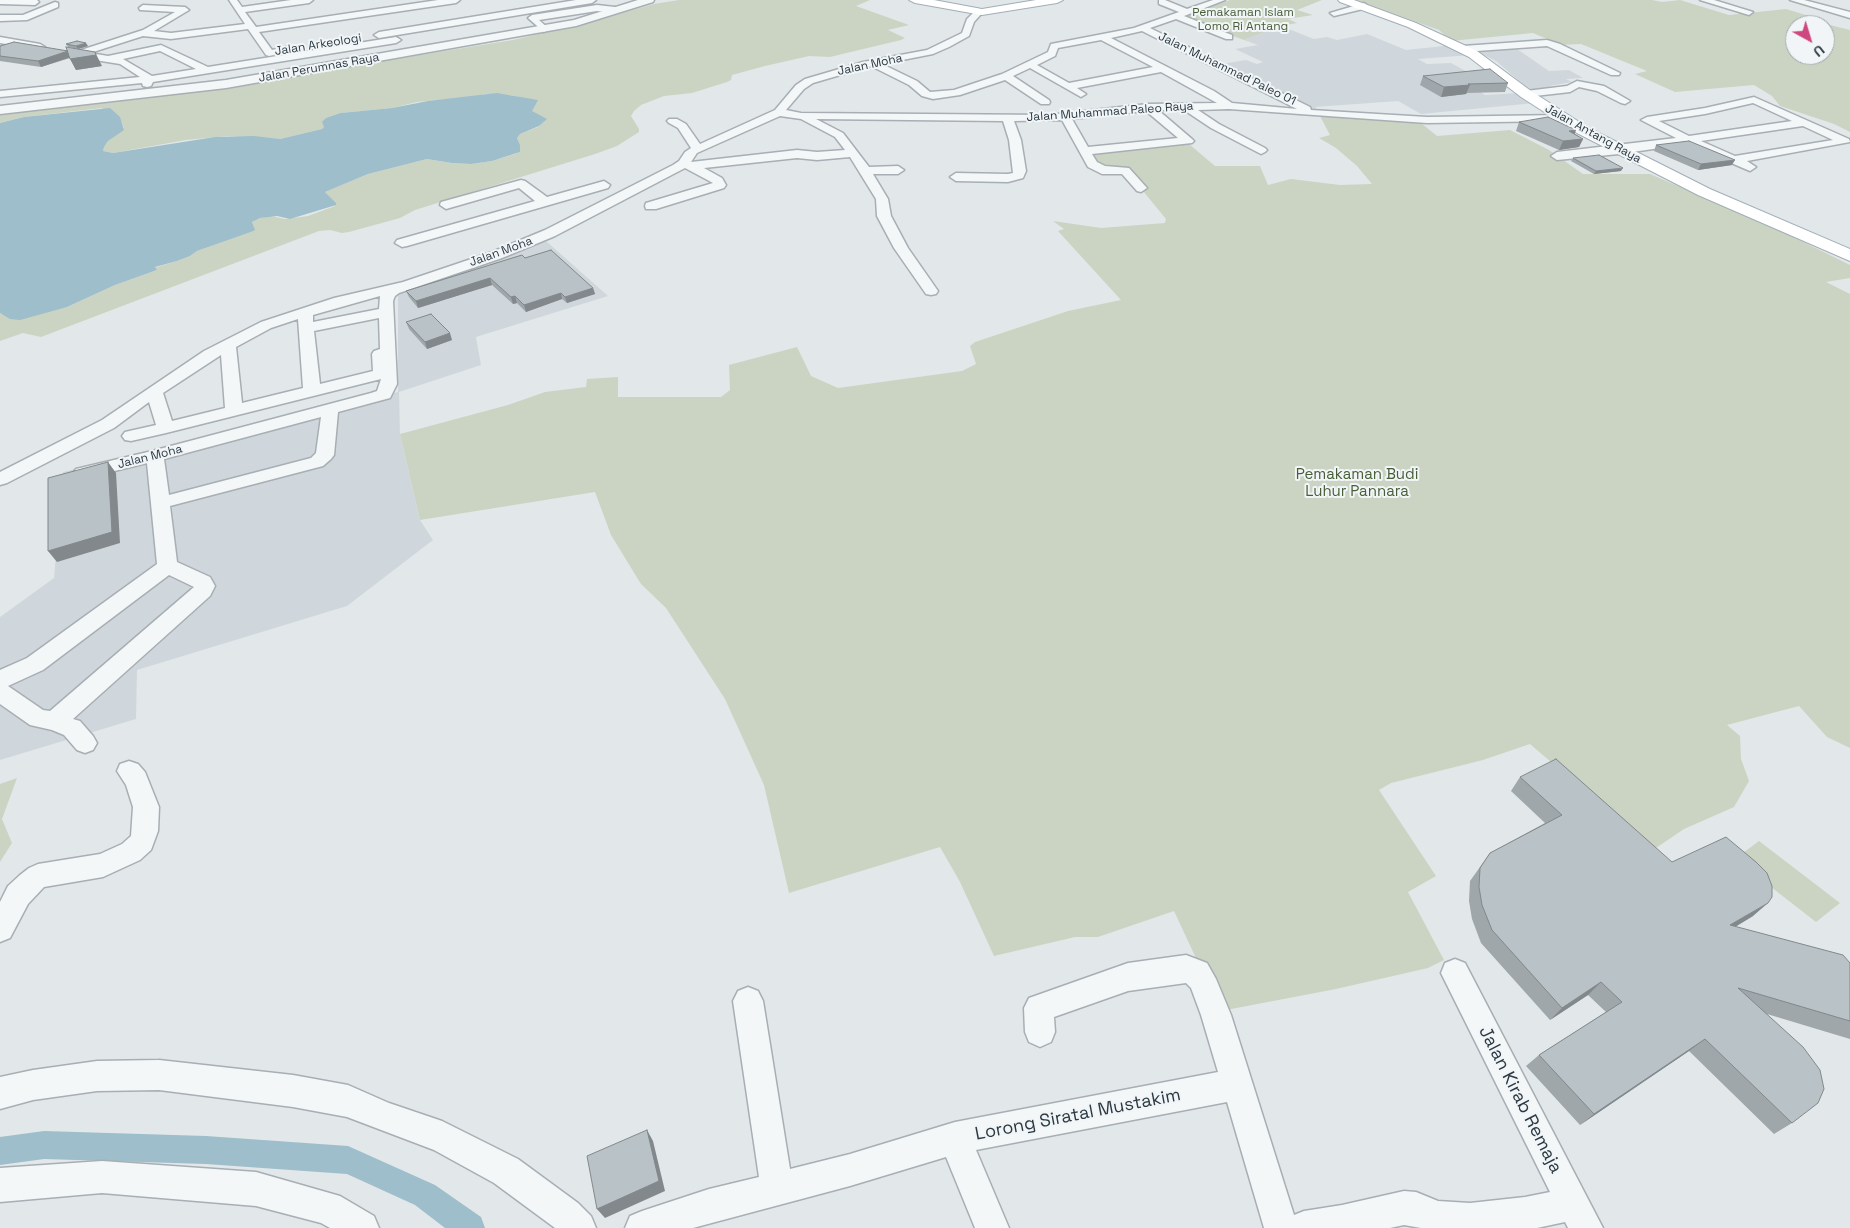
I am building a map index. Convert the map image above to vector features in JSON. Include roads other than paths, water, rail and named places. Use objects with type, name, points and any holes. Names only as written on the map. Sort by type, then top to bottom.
[{"type":"main road","points":[[915,0],[931,1],[979,12],[1057,0]]},
{"type":"main road","name":"Jalan Antang Raya","points":[[1344,0],[1412,25],[1463,49],[1486,62],[1526,94],[1561,118],[1619,150],[1704,192],[1850,256]]},
{"type":"street","name":"Jalan Arkeologi","points":[[233,0],[246,20],[265,39],[268,52],[592,0]]},
{"type":"street","points":[[141,33],[171,36],[246,20],[309,0]]},
{"type":"street","points":[[403,0],[431,27]]},
{"type":"street","points":[[556,0],[568,4]]},
{"type":"street","points":[[872,63],[913,83],[926,94],[933,96],[956,93],[1006,76],[1052,54],[1054,46],[1143,28],[1220,0]]},
{"type":"street","points":[[1704,0],[1749,12]]},
{"type":"street","points":[[1794,0],[1850,15]]},
{"type":"street","points":[[2,2],[38,1]]},
{"type":"street","points":[[0,17],[38,1]]},
{"type":"street","name":"Jalan Perumnas Raya","points":[[0,110],[188,90],[544,29],[588,20],[615,10],[654,1]]},
{"type":"street","points":[[246,20],[458,2]]},
{"type":"street","points":[[1162,2],[1187,12]]},
{"type":"street","points":[[1818,6],[1840,2]]},
{"type":"street","points":[[512,4],[529,11]]},
{"type":"street","points":[[0,17],[24,18],[55,5]]},
{"type":"street","points":[[1334,13],[1364,6]]},
{"type":"street","points":[[77,54],[141,33],[185,10],[143,8]]},
{"type":"street","points":[[458,22],[469,33],[501,27],[489,17],[472,9]]},
{"type":"street","name":"Jalan Moha","points":[[0,478],[108,424],[154,391],[228,344],[266,325],[339,300],[402,286],[522,245],[550,233],[688,165],[689,154],[698,149],[779,112],[800,87],[809,81],[872,63],[938,49],[966,34],[970,21],[979,12]]},
{"type":"street","points":[[1176,16],[1229,37]]},
{"type":"street","points":[[140,22],[164,22]]},
{"type":"street","name":"Jalan Muhammad Paleo 01","points":[[1143,28],[1303,107],[1310,113]]},
{"type":"street","points":[[1103,37],[1215,96],[1229,106]]},
{"type":"street","points":[[0,94],[209,71],[394,38],[406,53]]},
{"type":"street","points":[[3,42],[123,62],[150,79]]},
{"type":"street","points":[[1463,49],[1547,43],[1615,73]]},
{"type":"street","points":[[108,59],[161,48],[209,71]]},
{"type":"street","points":[[233,60],[268,52]]},
{"type":"street","points":[[1069,86],[1179,60],[1202,57]]},
{"type":"street","points":[[97,68],[123,62]]},
{"type":"street","points":[[1029,64],[1084,96]]},
{"type":"street","points":[[1577,67],[1596,65]]},
{"type":"street","points":[[75,74],[92,85]]},
{"type":"street","points":[[1006,76],[1045,102]]},
{"type":"street","points":[[140,96],[150,79]]},
{"type":"street","points":[[1526,94],[1570,90],[1577,84],[1600,88],[1625,101]]},
{"type":"street","points":[[1734,160],[1845,141],[1754,100],[1705,111],[1647,120],[1688,140],[1750,167]]},
{"type":"street","points":[[1186,106],[1207,121],[1261,150]]},
{"type":"street","name":"Jalan Muhammad Paleo Raya","points":[[779,112],[801,116],[1007,117],[1064,116],[1148,107],[1229,106],[1310,113],[1447,120],[1561,118]]},
{"type":"street","points":[[1085,151],[1188,141],[1148,107]]},
{"type":"street","points":[[801,116],[839,135],[854,153],[882,199],[884,216],[897,240],[931,291]]},
{"type":"street","points":[[1064,116],[1092,164],[1100,169],[1125,171],[1141,188]]},
{"type":"street","points":[[956,176],[1008,178],[1019,175],[1016,140],[1007,117]]},
{"type":"street","points":[[673,121],[682,126],[698,149]]},
{"type":"street","points":[[1557,156],[1619,150],[1804,122]]},
{"type":"street","points":[[688,165],[797,154],[817,156],[854,153]]},
{"type":"street","points":[[651,206],[720,185],[718,181],[688,165]]},
{"type":"street","points":[[866,171],[898,170]]},
{"type":"street","points":[[591,176],[624,195]]},
{"type":"street","points":[[446,205],[521,184],[544,202]]},
{"type":"street","points":[[402,243],[604,185]]},
{"type":"street","points":[[160,503],[317,462],[325,455],[330,415],[384,394],[388,389],[388,294],[402,286]]},
{"type":"street","points":[[304,312],[312,392]]},
{"type":"street","points":[[306,328],[387,313]]},
{"type":"street","points":[[132,436],[381,374],[378,319],[387,313]]},
{"type":"street","points":[[228,344],[234,411]]},
{"type":"street","points":[[154,391],[166,428]]},
{"type":"street","name":"Jalan Moha","points":[[69,476],[155,460],[330,415]]},
{"type":"street","points":[[155,460],[168,566]]},
{"type":"street","points":[[0,680],[35,664],[168,566]]},
{"type":"street","points":[[55,721],[203,591],[205,586],[203,582],[168,566]]},
{"type":"street","points":[[0,692],[38,719],[55,721],[72,728],[85,743]]},
{"type":"street","points":[[0,929],[18,895],[38,876],[102,865],[131,852],[142,842],[145,831],[146,807],[142,790],[136,779],[128,771]]},
{"type":"street","points":[[1040,1032],[1039,1008],[1128,978],[1186,969],[1197,973],[1202,979],[1216,1015],[1281,1228]]},
{"type":"street","name":"Jalan Kirab Remaja","points":[[1455,973],[1580,1216]]},
{"type":"street","points":[[748,1001],[777,1189]]},
{"type":"street","points":[[0,1093],[33,1084],[97,1076],[158,1075],[293,1091],[348,1101],[388,1118],[442,1137],[506,1171],[566,1215],[579,1228]]},
{"type":"street","name":"Lorong Siratal Mustakim","points":[[642,1228],[709,1206],[859,1168],[955,1138],[1218,1087],[1237,1086]]},
{"type":"street","points":[[955,1138],[992,1228]]},
{"type":"street","points":[[0,1185],[102,1177],[256,1189],[328,1208],[362,1228]]},
{"type":"street","points":[[1304,1228],[1342,1222],[1404,1208],[1416,1209],[1438,1218],[1470,1220],[1525,1214],[1580,1216]]},
{"type":"water","points":[[497,93],[538,100],[532,111],[547,119],[539,126],[520,134],[517,138],[520,152],[492,161],[471,164],[427,159],[368,174],[325,192],[336,205],[290,219],[277,216],[260,218],[252,222],[255,230],[251,232],[197,251],[177,261],[155,267],[157,270],[115,285],[67,307],[20,320],[10,319],[0,313],[0,123],[24,117],[110,108],[120,117],[124,130],[108,141],[104,147],[103,151],[113,153],[215,137],[254,136],[280,139],[322,129],[324,127],[322,122],[326,118],[341,113],[392,108],[428,101]]},
{"type":"waterway","points":[[0,1151],[44,1145],[206,1150],[348,1160],[425,1195],[470,1228]]},
{"type":"park label","name":"Pemakaman Islam Lomo Ri Antang","points":[[1243,20]]},
{"type":"park label","name":"Pemakaman Budi Luhur Pannara","points":[[1357,484]]}]
